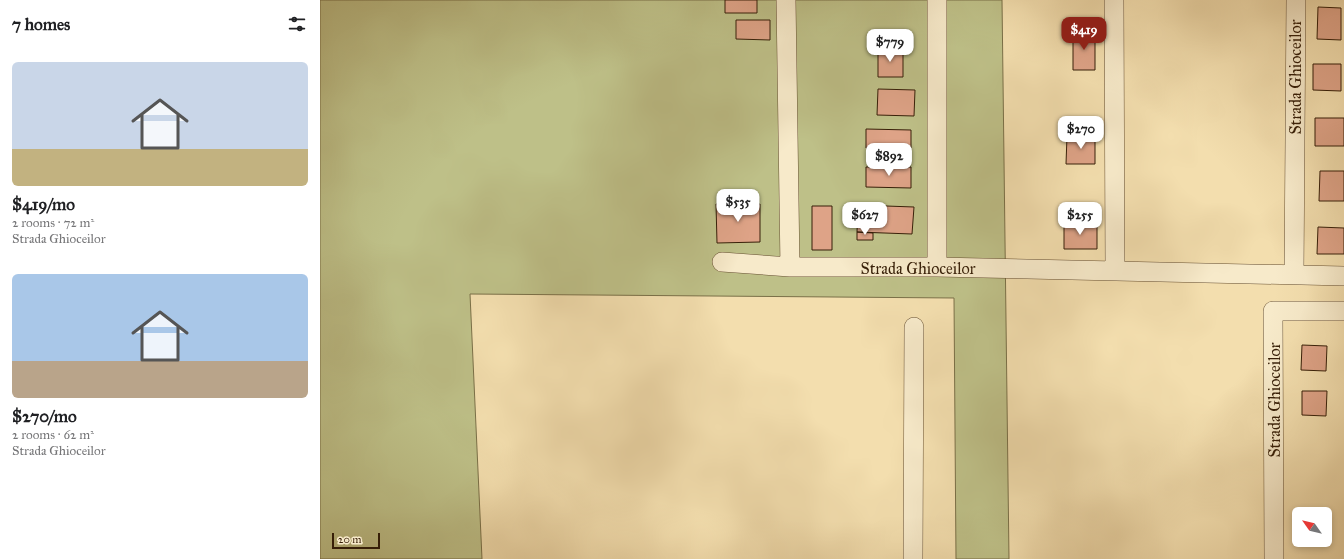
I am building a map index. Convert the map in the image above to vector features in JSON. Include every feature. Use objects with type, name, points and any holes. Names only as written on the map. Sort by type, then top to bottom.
[{"type":"street","points":[[786,0],[790,268]]},
{"type":"street","points":[[937,0],[937,267]]},
{"type":"street","points":[[1114,0],[1115,271]]},
{"type":"street","name":"Strada Ghioceilor","points":[[1294,275],[1296,0]]},
{"type":"street","name":"Strada Ghioceilor","points":[[722,262],[790,268],[937,267],[1344,276]]},
{"type":"street","name":"Strada Ghioceilor","points":[[1274,559],[1274,311],[1344,311]]},
{"type":"street","points":[[913,559],[914,327]]},
{"type":"green space","points":[[320,0],[1002,0],[1009,559],[956,559],[954,298],[470,294],[482,559],[320,559]]},
{"type":"building","points":[[725,0],[757,0],[757,13],[725,13]]},
{"type":"building","points":[[1318,7],[1341,8],[1341,40],[1317,39]]},
{"type":"building","points":[[736,20],[770,20],[770,40],[736,39]]},
{"type":"building","points":[[1073,32],[1095,32],[1095,70],[1073,70]]},
{"type":"building","points":[[878,49],[903,49],[903,77],[878,77]]},
{"type":"building","points":[[1313,64],[1341,64],[1341,91],[1313,90]]},
{"type":"building","points":[[878,89],[915,90],[914,116],[877,115]]},
{"type":"building","points":[[1315,118],[1344,118],[1344,146],[1315,146]]},
{"type":"building","points":[[866,129],[911,130],[911,148],[866,148]]},
{"type":"building","points":[[1067,136],[1095,136],[1095,164],[1066,164]]},
{"type":"building","points":[[866,167],[911,167],[911,188],[866,187]]},
{"type":"building","points":[[1320,171],[1344,171],[1344,201],[1319,201]]},
{"type":"building","points":[[716,204],[760,204],[760,242],[717,243]]},
{"type":"building","points":[[858,205],[914,207],[912,234],[857,232]]},
{"type":"building","points":[[812,206],[832,206],[832,250],[812,250]]},
{"type":"building","points":[[1064,224],[1097,224],[1097,249],[1064,249]]},
{"type":"building","points":[[1318,227],[1344,228],[1344,254],[1317,254]]},
{"type":"building","points":[[857,232],[873,233],[873,240],[857,240]]},
{"type":"building","points":[[1302,345],[1327,346],[1326,371],[1301,370]]},
{"type":"building","points":[[1302,391],[1327,391],[1326,416],[1302,415]]}]
